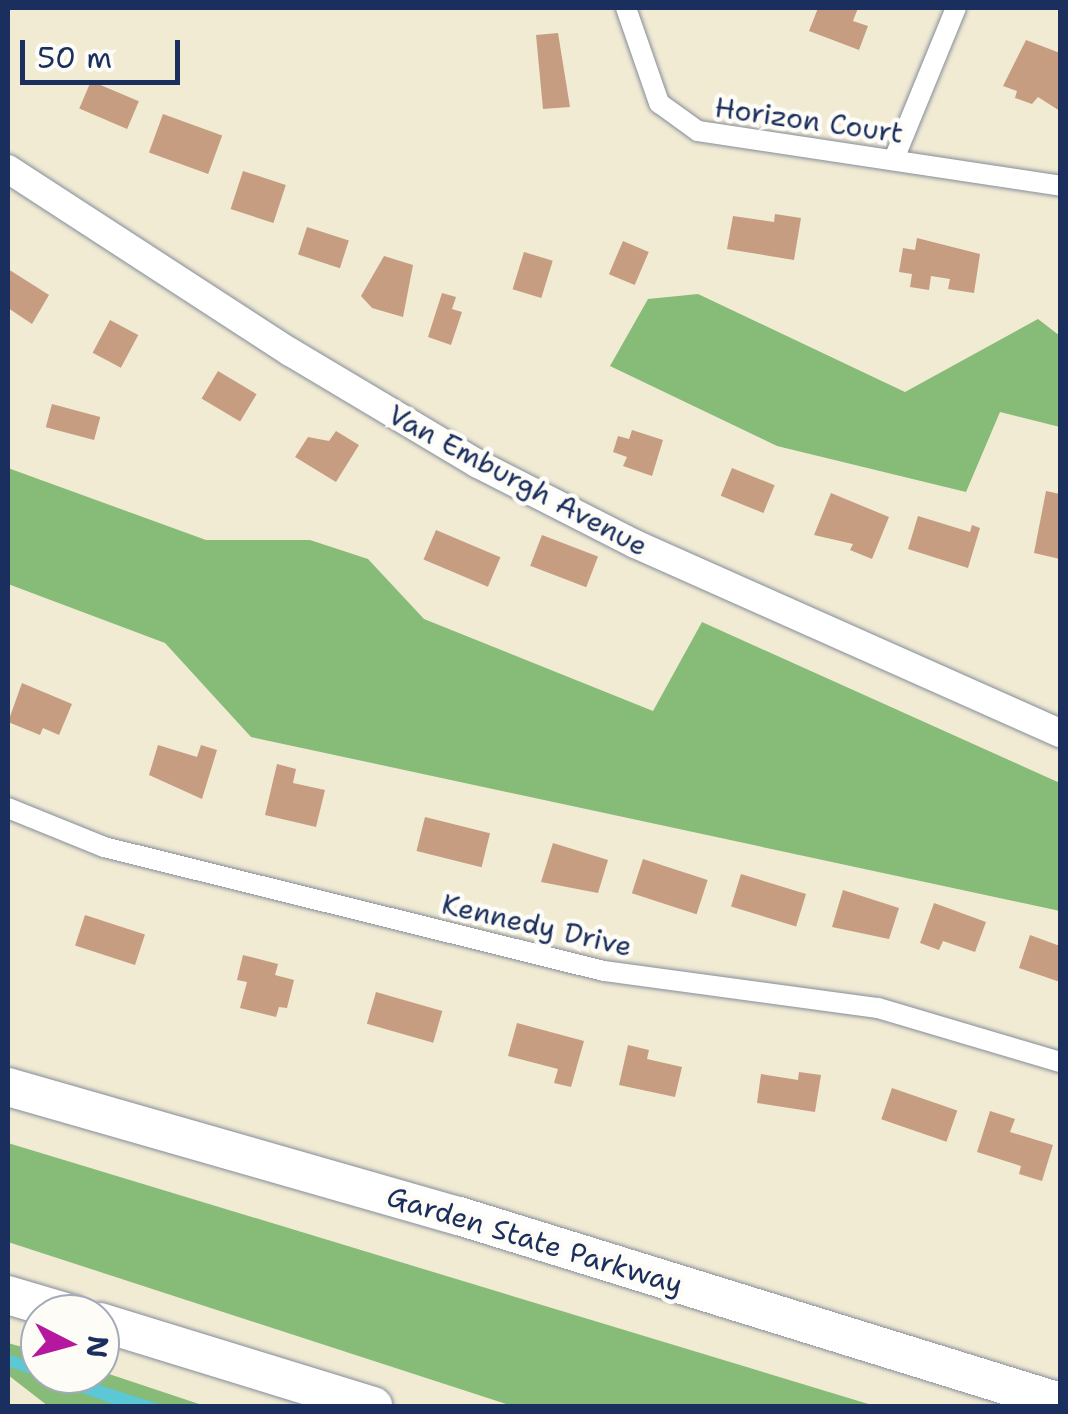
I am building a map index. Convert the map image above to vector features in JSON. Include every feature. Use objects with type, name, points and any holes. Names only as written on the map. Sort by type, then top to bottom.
[{"type":"highway","name":"Garden State Parkway","points":[[8,1087],[478,1222],[1060,1402]]},
{"type":"highway","points":[[120,1328],[373,1406]]},
{"type":"main road","name":"Van Emburgh Avenue","points":[[8,169],[306,362],[478,464],[635,544],[1060,733]]},
{"type":"street","name":"Horizon Court","points":[[626,8],[659,103],[677,120],[720,138],[894,159],[1060,186]]},
{"type":"street","points":[[894,159],[956,8]]},
{"type":"street","name":"Kennedy Drive","points":[[8,808],[104,848],[604,971],[878,1008],[1060,1062]]},
{"type":"green space","points":[[698,294],[905,392],[1038,319],[1060,336],[1060,427],[1000,412],[966,492],[777,446],[610,366],[648,299]]},
{"type":"green space","points":[[8,468],[206,540],[310,540],[368,559],[424,619],[653,711],[702,622],[1060,783],[1060,911],[251,737],[165,643],[8,584]]},
{"type":"green space","points":[[8,1143],[875,1406],[512,1406],[8,1242]]},
{"type":"green space","points":[[8,1343],[20,1346],[20,1384],[8,1375]]},
{"type":"green space","points":[[120,1378],[205,1406],[48,1406],[33,1394],[120,1394]]},
{"type":"water","points":[[8,1354],[20,1358],[20,1370],[8,1366]]},
{"type":"water","points":[[120,1392],[165,1406],[118,1406],[85,1394]]},
{"type":"building","points":[[818,8],[858,8],[853,21],[868,26],[859,50],[809,31]]},
{"type":"building","points":[[558,33],[570,107],[543,109],[536,35]]},
{"type":"building","points":[[1026,40],[1060,53],[1060,111],[1038,97],[1032,104],[1015,98],[1017,91],[1003,86]]},
{"type":"building","points":[[91,81],[139,101],[127,129],[79,109]]},
{"type":"building","points":[[163,114],[222,136],[208,174],[149,153]]},
{"type":"building","points":[[243,171],[286,185],[273,223],[231,209]]},
{"type":"building","points":[[775,214],[801,218],[794,260],[727,249],[733,216],[774,222]]},
{"type":"building","points":[[307,227],[349,241],[340,268],[298,255]]},
{"type":"building","points":[[917,238],[980,254],[974,293],[948,289],[950,279],[931,276],[929,290],[910,287],[912,274],[899,272],[903,248],[915,250]]},
{"type":"building","points":[[623,241],[649,252],[635,285],[609,274]]},
{"type":"building","points":[[524,252],[553,261],[541,298],[513,289]]},
{"type":"building","points":[[384,256],[413,265],[403,317],[372,308],[361,296]]},
{"type":"building","points":[[8,269],[49,295],[32,324],[8,308]]},
{"type":"building","points":[[442,293],[456,297],[452,309],[462,312],[451,345],[428,337]]},
{"type":"building","points":[[110,320],[138,335],[121,368],[93,353]]},
{"type":"building","points":[[218,371],[257,394],[240,422],[202,398]]},
{"type":"building","points":[[52,404],[100,417],[94,440],[46,427]]},
{"type":"building","points":[[632,430],[663,440],[652,476],[623,466],[627,457],[613,452],[618,436],[629,439]]},
{"type":"building","points":[[336,431],[359,445],[336,482],[295,457],[308,437],[329,441]]},
{"type":"building","points":[[732,468],[775,485],[763,513],[721,496]]},
{"type":"building","points":[[1046,491],[1060,494],[1060,559],[1034,553]]},
{"type":"building","points":[[831,493],[889,517],[872,559],[850,550],[853,544],[814,535]]},
{"type":"building","points":[[918,516],[970,532],[972,525],[980,528],[968,568],[908,549]]},
{"type":"building","points":[[436,530],[500,557],[488,587],[423,559]]},
{"type":"building","points":[[542,535],[598,557],[586,587],[530,566]]},
{"type":"building","points":[[22,683],[72,704],[59,735],[43,728],[40,735],[8,722]]},
{"type":"building","points":[[158,745],[197,757],[201,745],[217,750],[202,799],[149,775]]},
{"type":"building","points":[[277,764],[296,769],[293,783],[325,790],[316,827],[265,815]]},
{"type":"building","points":[[425,817],[490,833],[482,867],[417,851]]},
{"type":"building","points":[[553,843],[608,860],[598,893],[541,882]]},
{"type":"building","points":[[643,859],[708,880],[697,914],[632,893]]},
{"type":"building","points":[[741,874],[806,894],[796,926],[731,907]]},
{"type":"building","points":[[843,890],[899,908],[889,939],[832,927]]},
{"type":"building","points":[[934,903],[986,922],[975,952],[943,941],[939,950],[920,943]]},
{"type":"building","points":[[85,915],[145,934],[135,965],[75,945]]},
{"type":"building","points":[[1030,935],[1060,946],[1060,982],[1019,968]]},
{"type":"building","points":[[243,955],[278,964],[275,975],[294,980],[287,1008],[279,1007],[276,1017],[240,1008],[247,982],[237,980]]},
{"type":"building","points":[[376,992],[442,1011],[433,1043],[367,1024]]},
{"type":"building","points":[[517,1023],[584,1041],[571,1087],[554,1083],[558,1069],[508,1056]]},
{"type":"building","points":[[628,1045],[649,1050],[647,1059],[682,1067],[675,1097],[619,1085]]},
{"type":"building","points":[[799,1072],[821,1075],[815,1112],[757,1103],[761,1074],[798,1080]]},
{"type":"building","points":[[892,1088],[957,1110],[946,1142],[881,1119]]},
{"type":"building","points":[[990,1111],[1015,1119],[1010,1132],[1053,1145],[1042,1181],[1019,1174],[1021,1166],[977,1152]]}]
